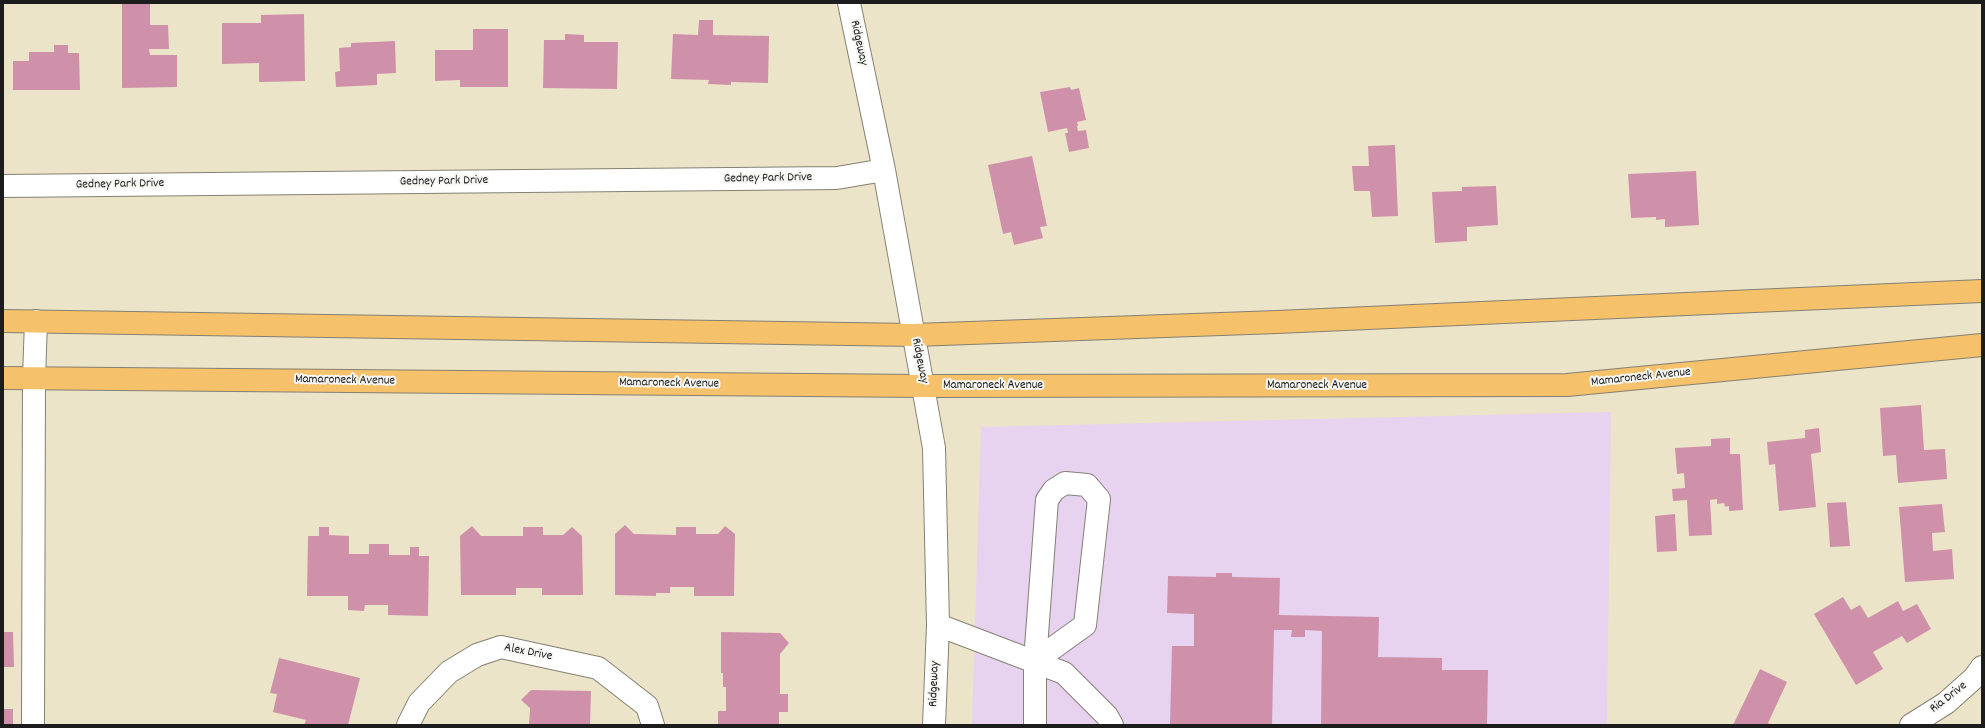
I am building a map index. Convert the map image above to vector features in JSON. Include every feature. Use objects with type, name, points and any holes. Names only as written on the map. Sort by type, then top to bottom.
[{"type":"main road","points":[[3,321],[914,335],[1285,321],[1982,291]]},
{"type":"main road","name":"Mamaroneck Avenue","points":[[3,378],[923,386],[1567,385],[1982,345]]},
{"type":"street","name":"Ridgeway","points":[[849,3],[884,170],[934,448],[938,625],[934,725]]},
{"type":"street","name":"Gedney Park Drive","points":[[3,186],[837,178],[884,170]]},
{"type":"street","points":[[33,725],[34,378],[36,321]]},
{"type":"street","points":[[1035,661],[1085,625],[1099,499],[1087,485],[1065,483],[1054,490],[1047,500],[1035,661],[1035,725]]},
{"type":"street","points":[[938,625],[1064,673],[1107,716],[1112,725]]},
{"type":"street","name":"Alex Drive","points":[[408,725],[419,703],[449,672],[477,655],[501,647],[598,668],[647,706],[653,725]]},
{"type":"street","name":"Ria Drive","points":[[1911,725],[1946,703],[1974,678],[1982,667]]},
{"type":"shaded area","points":[[1611,412],[1607,725],[972,725],[981,427]]},
{"type":"building","points":[[122,3],[150,3],[150,25],[168,25],[169,49],[149,49],[150,55],[177,55],[177,87],[122,88]]},
{"type":"building","points":[[304,14],[305,81],[259,82],[259,63],[222,64],[222,23],[261,23],[261,15]]},
{"type":"building","points":[[699,20],[713,20],[713,35],[769,36],[768,83],[731,82],[731,85],[708,84],[709,80],[671,79],[673,34],[698,35]]},
{"type":"building","points":[[473,29],[508,29],[508,87],[460,87],[460,80],[435,81],[435,50],[473,50]]},
{"type":"building","points":[[565,34],[584,35],[584,42],[618,42],[617,89],[543,88],[544,40],[565,40]]},
{"type":"building","points":[[395,41],[396,73],[377,74],[377,85],[336,87],[335,72],[340,71],[339,48],[351,47],[351,43]]},
{"type":"building","points":[[54,45],[68,45],[68,53],[79,53],[80,90],[13,90],[13,61],[29,61],[29,52],[54,52]]},
{"type":"building","points":[[1070,87],[1071,90],[1079,88],[1086,120],[1077,122],[1077,126],[1078,131],[1086,130],[1089,148],[1069,152],[1065,133],[1068,133],[1067,128],[1048,132],[1040,92]]},
{"type":"building","points":[[1395,145],[1398,216],[1372,217],[1370,191],[1354,191],[1352,166],[1369,166],[1368,146]]},
{"type":"building","points":[[1032,156],[1047,226],[1040,227],[1043,238],[1014,245],[1011,232],[1003,234],[988,165]]},
{"type":"building","points":[[1696,171],[1699,225],[1665,227],[1665,219],[1656,220],[1656,217],[1631,218],[1628,174]]},
{"type":"building","points":[[1496,186],[1498,225],[1467,227],[1467,241],[1435,243],[1432,192],[1462,191],[1462,187]]},
{"type":"building","points":[[1921,405],[1924,450],[1945,449],[1947,479],[1898,483],[1896,455],[1883,456],[1880,408]]},
{"type":"building","points":[[1819,428],[1821,452],[1811,454],[1816,507],[1779,511],[1775,464],[1769,465],[1767,442],[1805,438],[1805,430]]},
{"type":"building","points":[[1730,438],[1730,454],[1740,454],[1743,510],[1729,511],[1729,506],[1725,507],[1724,503],[1717,504],[1717,499],[1710,500],[1712,535],[1689,536],[1687,500],[1673,501],[1672,489],[1685,488],[1684,473],[1677,474],[1675,448],[1711,446],[1711,439]]},
{"type":"building","points":[[1846,502],[1850,546],[1830,547],[1827,503]]},
{"type":"building","points":[[1942,504],[1945,532],[1932,533],[1933,551],[1952,549],[1954,579],[1905,582],[1899,507]]},
{"type":"building","points":[[1675,514],[1677,551],[1657,552],[1655,516]]},
{"type":"building","points":[[625,525],[634,534],[676,535],[676,527],[696,527],[696,534],[718,534],[725,526],[735,534],[734,596],[694,596],[694,587],[670,587],[670,593],[656,593],[656,596],[615,595],[615,534]]},
{"type":"building","points":[[472,526],[481,536],[523,536],[523,527],[543,527],[543,535],[563,535],[572,527],[582,536],[583,595],[542,595],[542,588],[516,588],[516,595],[461,595],[460,536]]},
{"type":"building","points":[[319,527],[329,527],[329,535],[349,536],[349,554],[369,554],[369,544],[389,544],[389,555],[410,555],[410,547],[419,547],[419,556],[429,556],[428,616],[388,615],[388,605],[365,605],[364,611],[348,610],[348,596],[307,596],[308,536],[319,536]]},
{"type":"building","points":[[1216,573],[1232,573],[1232,577],[1280,578],[1279,615],[1379,617],[1378,657],[1442,658],[1442,670],[1488,670],[1487,725],[1321,725],[1322,631],[1305,630],[1305,637],[1291,637],[1292,630],[1274,630],[1272,725],[1170,725],[1172,646],[1194,646],[1194,614],[1167,613],[1168,576],[1216,577]]},
{"type":"building","points":[[1843,597],[1851,610],[1860,605],[1868,618],[1898,601],[1903,611],[1917,604],[1931,629],[1907,643],[1902,636],[1873,652],[1883,669],[1856,685],[1814,614]]},
{"type":"building","points":[[3,632],[13,632],[14,667],[3,667]]},
{"type":"building","points":[[721,632],[780,633],[789,643],[780,654],[780,694],[788,694],[788,712],[779,712],[779,725],[718,725],[718,711],[726,711],[726,687],[723,687],[723,673],[721,673]]},
{"type":"building","points":[[279,658],[360,678],[348,725],[304,725],[306,720],[273,712],[277,694],[270,693]]},
{"type":"building","points":[[1760,669],[1787,682],[1768,723],[1772,725],[1733,725]]},
{"type":"building","points":[[531,690],[591,691],[590,725],[529,725],[530,708],[521,700]]},
{"type":"building","points":[[3,709],[13,709],[13,725],[3,725]]}]
